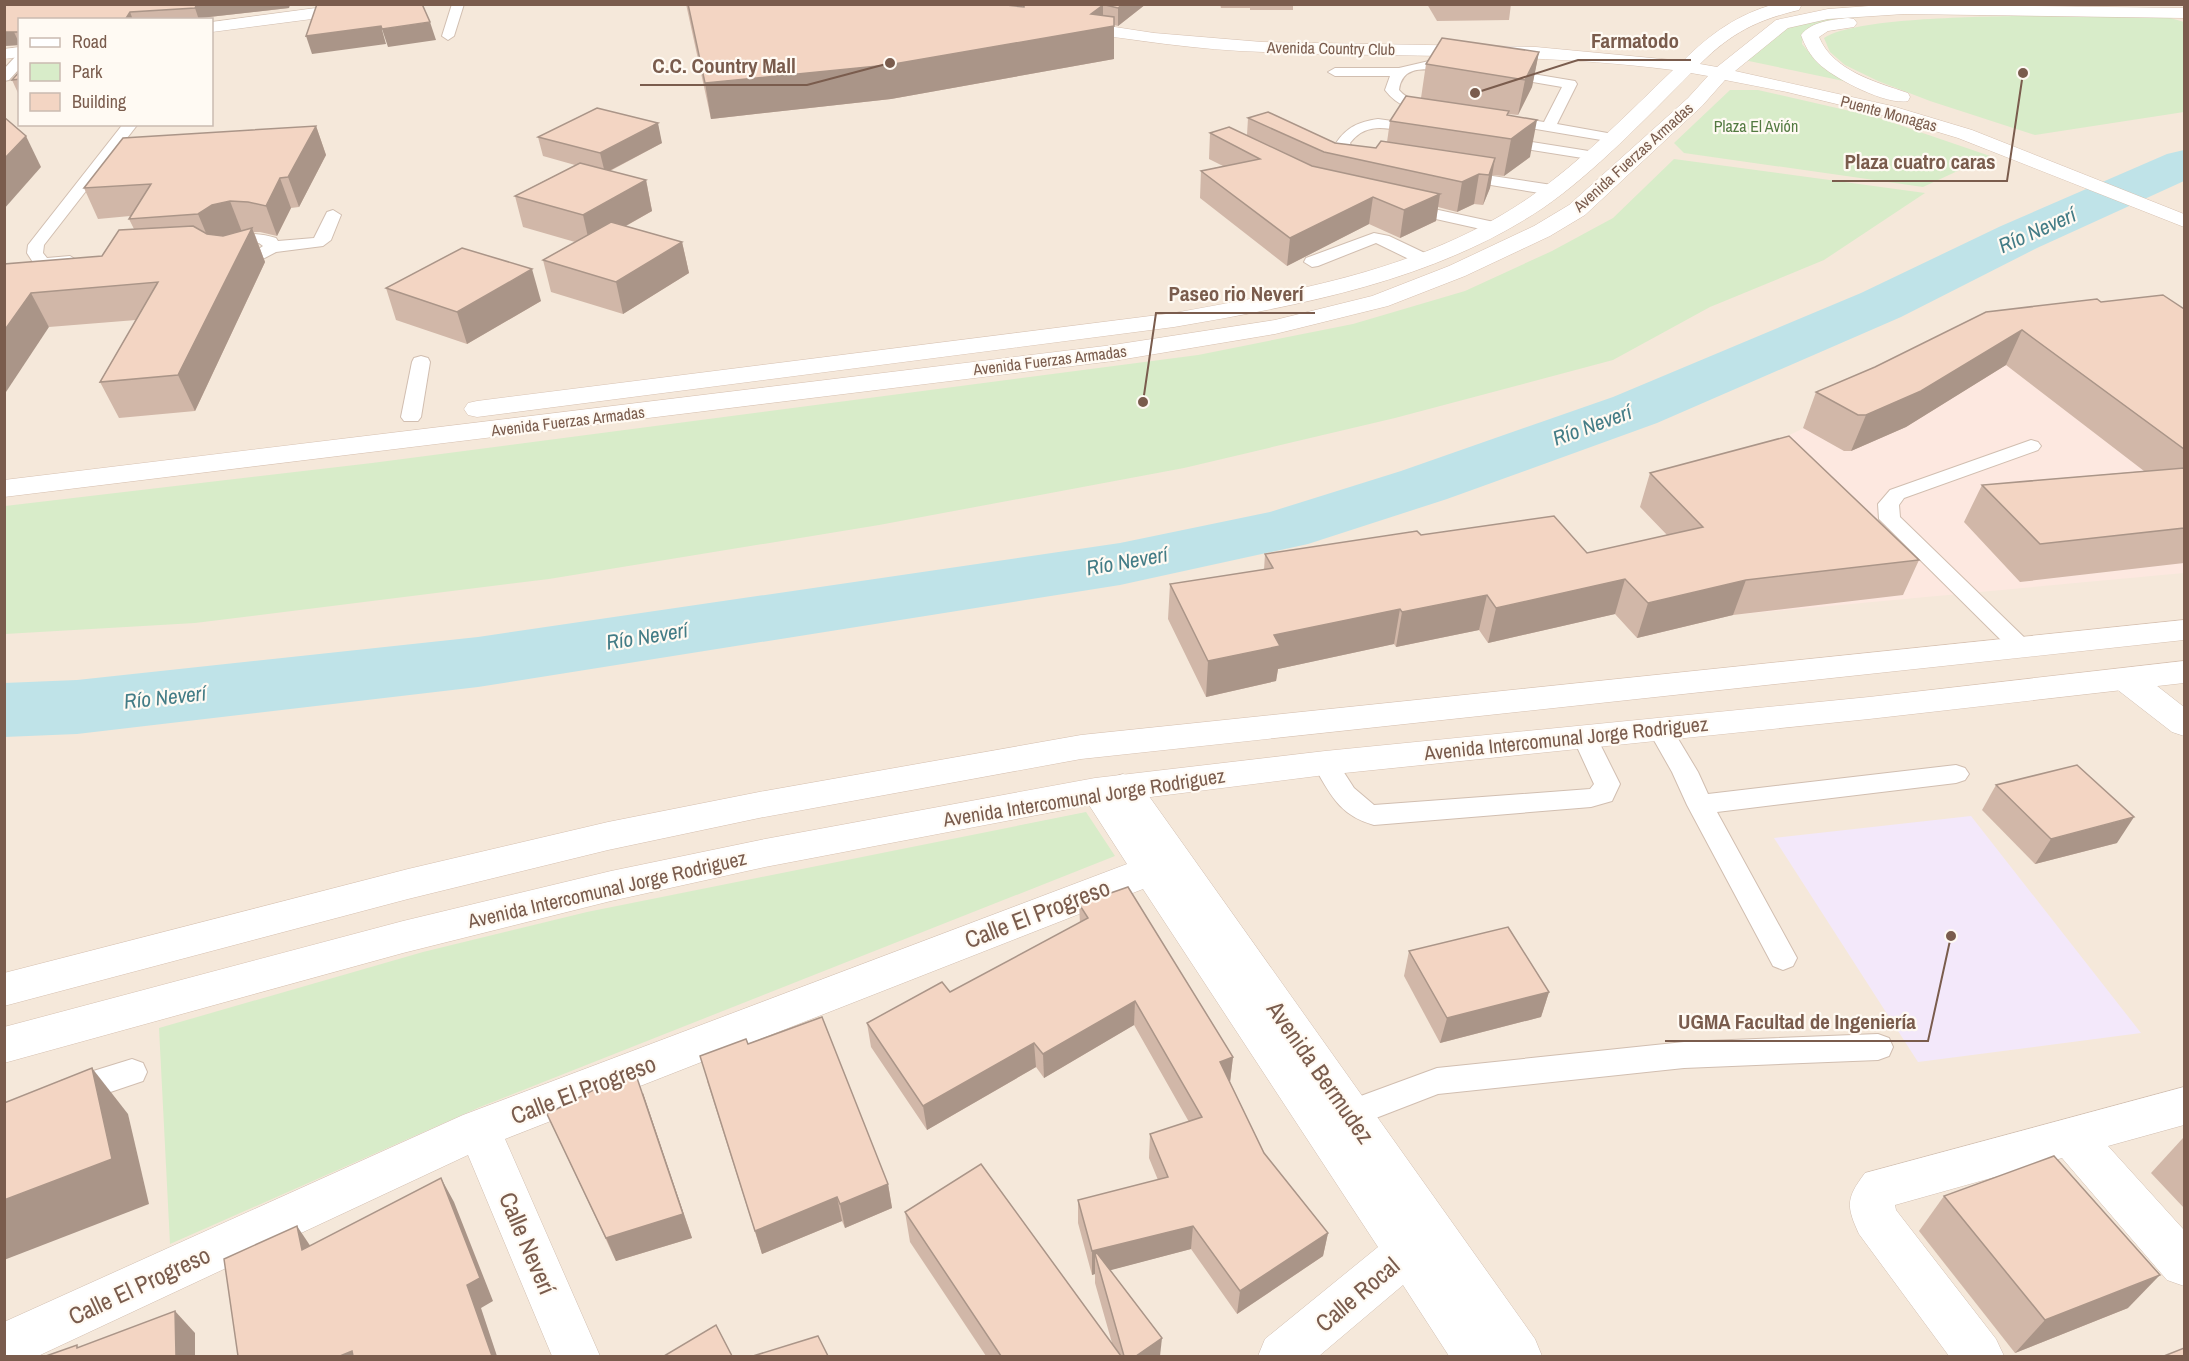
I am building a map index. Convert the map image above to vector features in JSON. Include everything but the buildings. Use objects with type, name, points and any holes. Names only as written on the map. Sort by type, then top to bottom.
[{"type":"street","points":[[213,27],[389,4]]},
{"type":"street","name":"Avenida Fuerzas Armadas","points":[[4,467],[155,450],[1174,320],[1258,306],[1348,285],[1423,259],[1494,227],[1535,204],[1595,156],[1693,62],[1738,23],[1800,4]]},
{"type":"street","name":"Avenida Fuerzas Armadas","points":[[4,489],[1102,354],[1203,339],[1343,312],[1380,302],[1457,271],[1542,231],[1577,210],[1695,102],[1727,68],[1782,24],[1799,19],[1868,10],[2184,13]]},
{"type":"street","points":[[1943,111],[1891,93],[1834,67],[1813,48],[1810,35],[1823,27],[1862,20],[2012,11]]},
{"type":"street","name":"Avenida Country Club","points":[[1057,16],[1227,31],[1545,42],[1693,62],[1504,52],[1262,47],[1198,43],[1104,31],[1057,16]]},
{"type":"street","name":"Puente Monagas","points":[[1693,62],[1804,77],[1943,111],[1991,125],[2099,166]]},
{"type":"street","name":"Puente Monagas","points":[[1727,68],[1965,135],[2184,221]]},
{"type":"street","points":[[4,990],[408,884],[608,836],[782,801],[1081,747],[1276,724],[2184,630]]},
{"type":"street","name":"Avenida Intercomunal Jorge Rodriguez","points":[[4,1045],[403,937],[611,886],[801,846],[1110,789],[1325,763],[2184,672]]},
{"type":"street","points":[[2126,679],[2184,724]]},
{"type":"street","name":"Avenida Bermudez","points":[[1110,789],[1420,1242],[1518,1356]]},
{"type":"street","name":"Avenida Bermudez","points":[[1163,865],[1350,1114],[1420,1242],[1478,1356]]},
{"type":"street","name":"Calle El Progreso","points":[[4,1347],[479,1129],[1163,865]]},
{"type":"street","points":[[1979,1356],[1875,1219],[1871,1201],[1881,1188],[2184,1106]]},
{"type":"street","name":"Calle Neverí","points":[[479,1129],[576,1356]]},
{"type":"street","points":[[2072,1136],[2184,1264]]},
{"type":"street","name":"Calle Rocal","points":[[1282,1356],[1420,1242]]},
{"type":"lane","points":[[448,36],[458,4]]},
{"type":"lane","points":[[1430,50],[1455,66]]},
{"type":"lane","points":[[1504,52],[1482,57],[1490,66],[1506,73]]},
{"type":"lane","points":[[4,77],[18,62]]},
{"type":"lane","points":[[1335,72],[1403,72],[1432,63],[1570,84],[1549,127]]},
{"type":"lane","points":[[1403,72],[1391,85],[1398,98],[1413,104],[1445,108],[1412,99],[1407,94],[1406,85],[1413,76],[1426,70],[1455,66]]},
{"type":"lane","points":[[1491,116],[1613,138]]},
{"type":"lane","points":[[1384,164],[1361,160],[1347,153],[1343,142],[1349,131],[1366,124],[1383,123],[1442,132]]},
{"type":"lane","points":[[88,260],[42,263],[35,253],[36,245],[129,126]]},
{"type":"lane","points":[[1489,139],[1595,156]]},
{"type":"lane","points":[[1440,173],[1552,190]]},
{"type":"lane","points":[[1395,205],[1494,227]]},
{"type":"lane","points":[[210,252],[230,242],[254,238],[270,241],[271,248],[317,243],[323,240],[333,215]]},
{"type":"lane","points":[[1312,262],[1379,238],[1423,259]]},
{"type":"lane","points":[[411,417],[421,362]]},
{"type":"lane","points":[[2022,648],[1890,519],[1888,504],[1897,494],[2031,446]]},
{"type":"lane","points":[[1659,728],[1685,772],[1700,805],[1783,958]]},
{"type":"lane","points":[[1325,763],[1356,809],[1364,814],[1591,798],[1603,794],[1607,784],[1584,736]]},
{"type":"lane","points":[[1700,805],[1956,774]]},
{"type":"lane","points":[[1350,1114],[1437,1081],[1684,1055],[1878,1047]]},
{"type":"lane","points":[[47,1099],[132,1072]]},
{"type":"shaded area","points":[[5,5],[2184,5],[2184,1356],[5,1356]]},
{"type":"shaded area","points":[[2080,334],[2184,407],[2184,573],[1742,614],[1640,507],[1956,355]]},
{"type":"shaded area","points":[[1971,816],[2141,1033],[1918,1062],[1774,838]]},
{"type":"green space","points":[[1905,13],[1840,20],[1803,33],[1802,44],[1813,57],[1853,83],[1744,60],[1787,28],[1834,17]]},
{"type":"green space","points":[[2167,17],[2184,22],[2184,112],[2035,135],[1930,101],[1878,81],[1845,65],[1830,52],[1824,38],[1839,31],[1887,23],[1945,18]]},
{"type":"green space","name":"Plaza El Avión","points":[[1730,90],[1758,90],[1876,117],[1990,156],[1923,187],[1684,153],[1674,143]]},
{"type":"green space","points":[[1674,159],[1925,193],[1824,260],[1710,307],[1613,360],[1395,418],[1184,468],[879,525],[549,579],[195,623],[5,634],[5,506],[372,463],[1198,355],[1353,324],[1465,291],[1552,251],[1613,218]]},
{"type":"green space","points":[[1086,812],[1115,856],[480,1107],[170,1244],[159,1028],[423,952],[587,912]]},
{"type":"waterway","name":"Río Neverí","points":[[4,710],[77,707],[478,662],[1120,564],[1284,530],[1424,485],[1635,410],[1881,305],[2019,237],[2184,164]]},
{"type":"place","name":"C.C. Country Mall","points":[[890,63]]},
{"type":"place","name":"Plaza cuatro caras","points":[[2023,73]]},
{"type":"place","name":"Farmatodo","points":[[1475,93]]},
{"type":"place","name":"Paseo rio Neverí","points":[[1143,402]]},
{"type":"place","name":"UGMA Facultad de Ingeniería","points":[[1951,936]]}]
